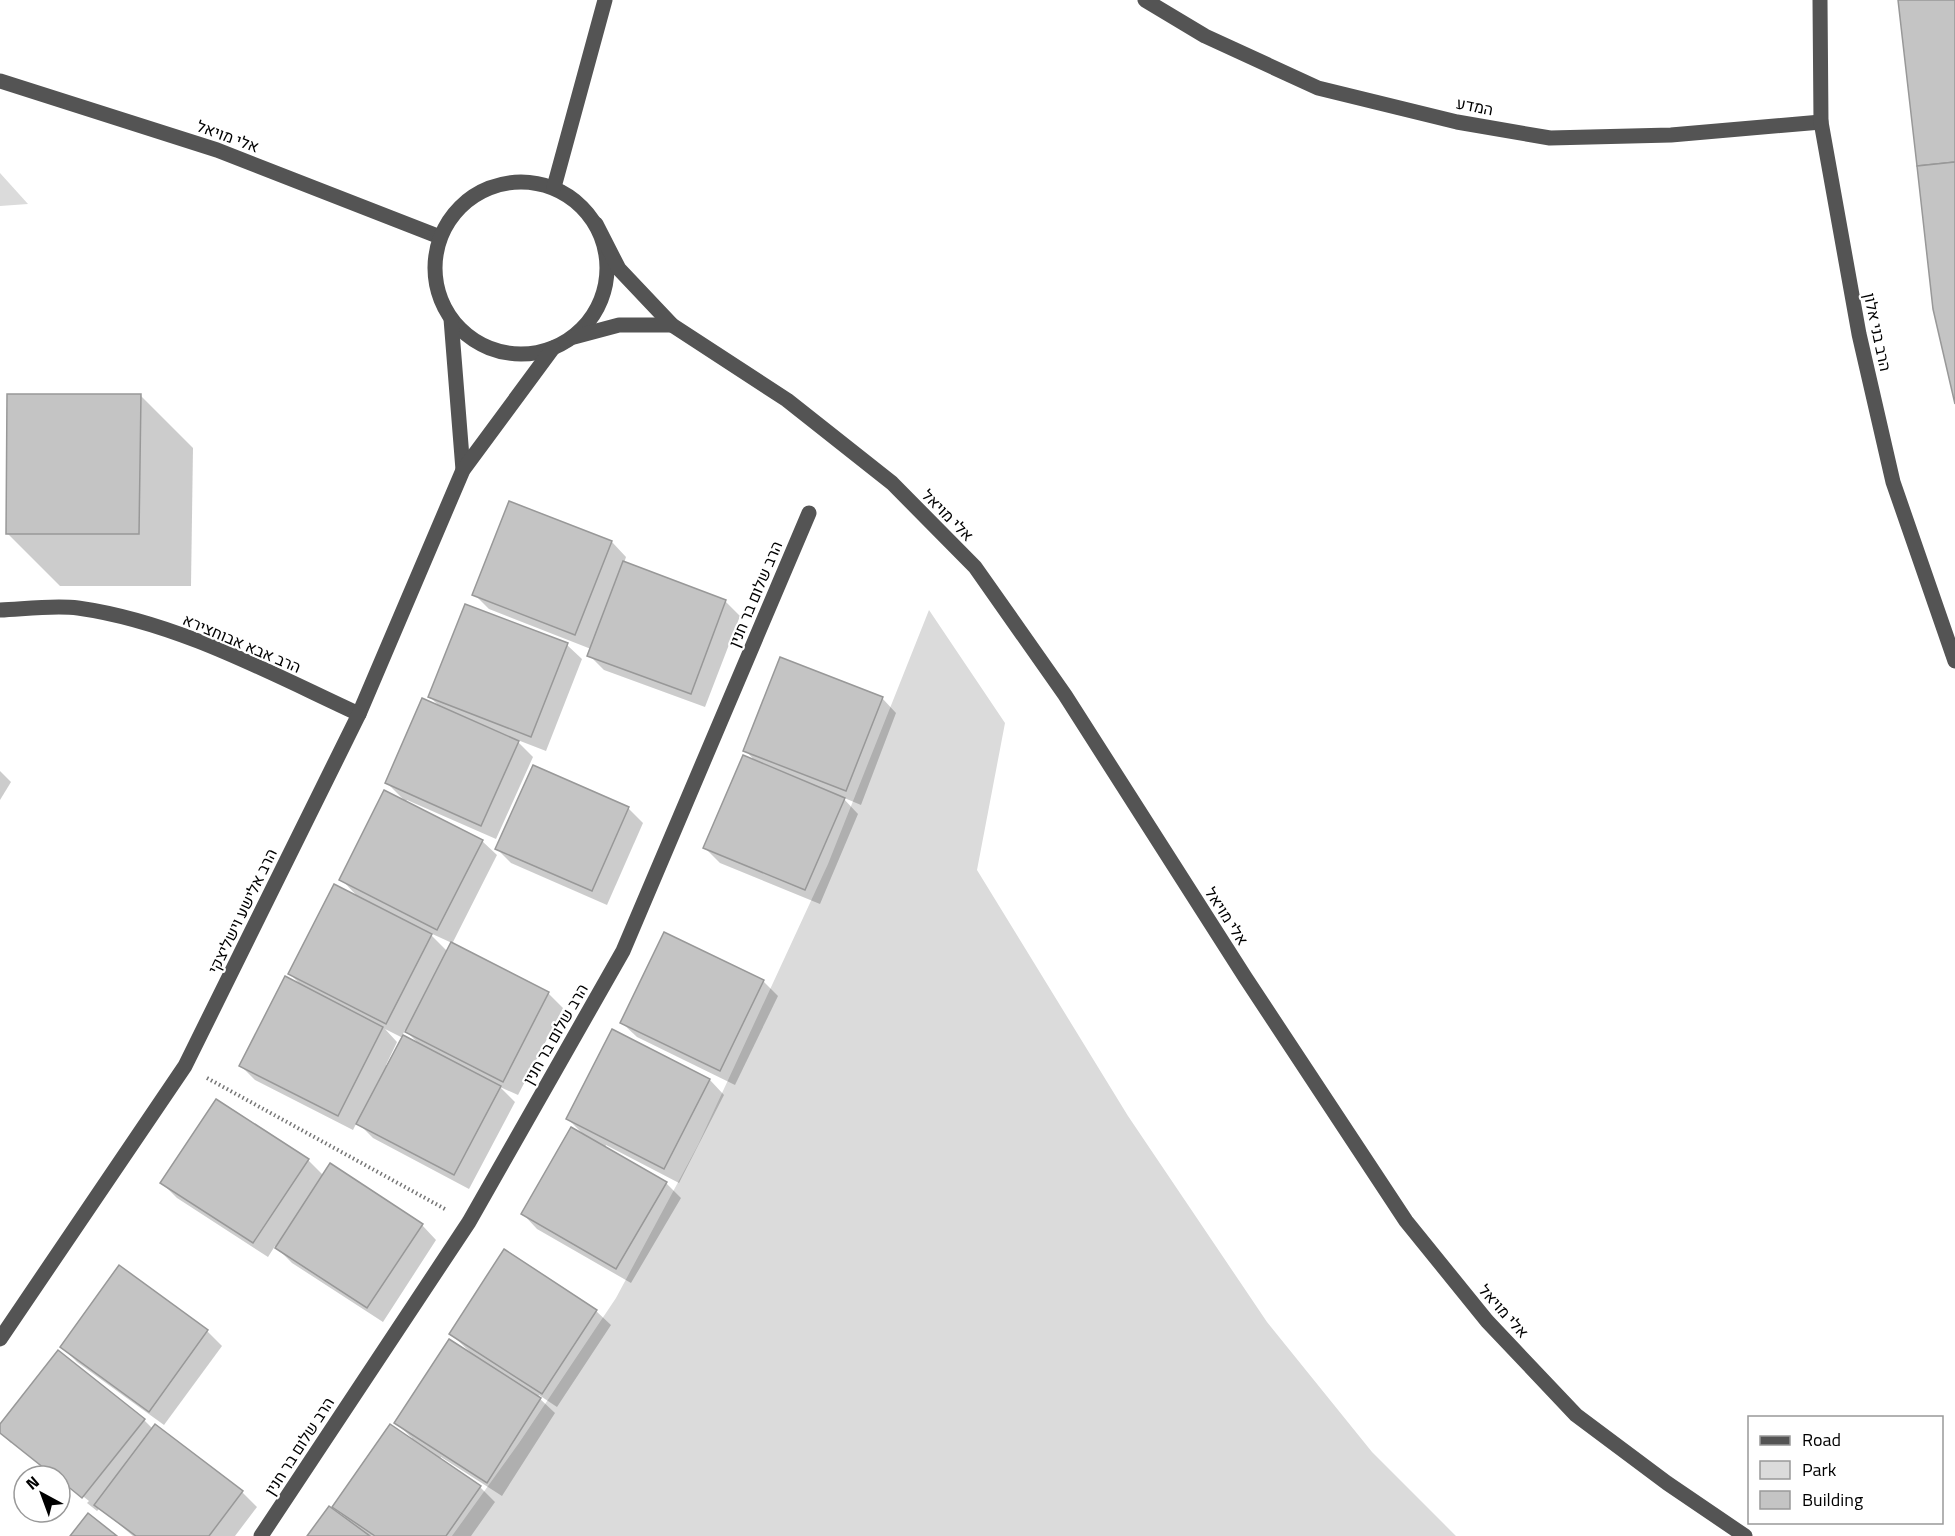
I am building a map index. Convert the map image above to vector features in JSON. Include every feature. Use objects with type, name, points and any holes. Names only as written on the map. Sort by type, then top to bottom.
[{"type":"street","points":[[554,187],[605,0]]},
{"type":"street","name":"המדע","points":[[1145,0],[1205,36],[1318,88],[1468,124],[1550,138],[1671,135],[1821,122]]},
{"type":"street","name":"הרב בני אלון","points":[[1820,0],[1821,122],[1859,334],[1893,482],[1955,661]]},
{"type":"street","name":"אלי מויאל","points":[[0,81],[217,150],[440,237]]},
{"type":"street","points":[[572,338],[591,320],[603,298],[608,273],[606,248],[596,224],[578,202],[554,187],[532,182],[509,182],[486,188],[467,200],[451,217],[440,237],[434,265],[438,294],[451,319],[471,339],[497,351],[526,354],[553,348],[572,338],[619,325],[672,325]]},
{"type":"street","name":"אלי מויאל","points":[[596,224],[619,270],[672,325],[787,400],[892,483],[975,567],[1065,695],[1245,977],[1406,1221],[1487,1321],[1576,1415],[1666,1483],[1745,1536]]},
{"type":"street","name":"הרב אלישע וישליצקי","points":[[451,319],[463,470]]},
{"type":"street","name":"הרב אלישע וישליצקי","points":[[0,1339],[185,1066],[358,714],[463,470],[553,348]]},
{"type":"street","name":"הרב שלום בר חנין","points":[[261,1536],[469,1222],[623,951],[809,513]]},
{"type":"street","name":"הרב אבא אבוחצירא","points":[[0,610],[75,608],[128,617],[203,642],[358,714]]},
{"type":"path","points":[[185,1066],[469,1222]]},
{"type":"green space","points":[[0,173],[28,204],[0,206]]},
{"type":"green space","points":[[929,610],[1005,723],[977,870],[1128,1116],[1267,1322],[1372,1452],[1456,1536],[452,1536],[519,1443],[616,1298],[698,1145],[828,864]]},
{"type":"building","points":[[1898,0],[1955,0],[1955,162],[1917,166]]},
{"type":"building","points":[[1955,162],[1955,404],[1933,309],[1917,166]]},
{"type":"building","points":[[7,394],[141,394],[139,534],[6,534]]},
{"type":"building","points":[[509,501],[612,541],[575,635],[472,595]]},
{"type":"building","points":[[623,561],[726,600],[691,694],[587,656]]},
{"type":"building","points":[[465,604],[568,643],[531,737],[428,697]]},
{"type":"building","points":[[780,657],[883,697],[846,791],[743,751]]},
{"type":"building","points":[[422,698],[519,741],[481,826],[385,783]]},
{"type":"building","points":[[743,755],[845,798],[805,890],[703,848]]},
{"type":"building","points":[[533,765],[629,807],[592,891],[495,849]]},
{"type":"building","points":[[384,790],[483,840],[437,930],[339,880]]},
{"type":"building","points":[[334,884],[432,934],[386,1024],[288,974]]},
{"type":"building","points":[[664,932],[764,980],[720,1071],[620,1023]]},
{"type":"building","points":[[451,942],[549,992],[503,1082],[405,1032]]},
{"type":"building","points":[[285,976],[383,1027],[338,1116],[239,1066]]},
{"type":"building","points":[[612,1029],[710,1079],[664,1169],[566,1119]]},
{"type":"building","points":[[403,1035],[501,1086],[454,1175],[356,1124]]},
{"type":"building","points":[[216,1099],[309,1159],[253,1243],[160,1183]]},
{"type":"building","points":[[571,1127],[667,1182],[616,1269],[521,1214]]},
{"type":"building","points":[[330,1163],[423,1224],[367,1308],[275,1248]]},
{"type":"building","points":[[504,1249],[597,1310],[542,1394],[449,1334]]},
{"type":"building","points":[[119,1265],[208,1330],[149,1412],[60,1347]]},
{"type":"building","points":[[449,1339],[541,1398],[487,1483],[394,1423]]},
{"type":"building","points":[[58,1350],[145,1419],[82,1498],[72,1490],[72,1464],[39,1464],[0,1433],[0,1424]]},
{"type":"building","points":[[155,1424],[243,1491],[209,1536],[136,1536],[94,1505]]},
{"type":"building","points":[[390,1424],[481,1486],[446,1536],[375,1536],[332,1507]]},
{"type":"building","points":[[329,1506],[370,1536],[307,1536]]},
{"type":"building","points":[[88,1513],[117,1536],[70,1536]]}]
